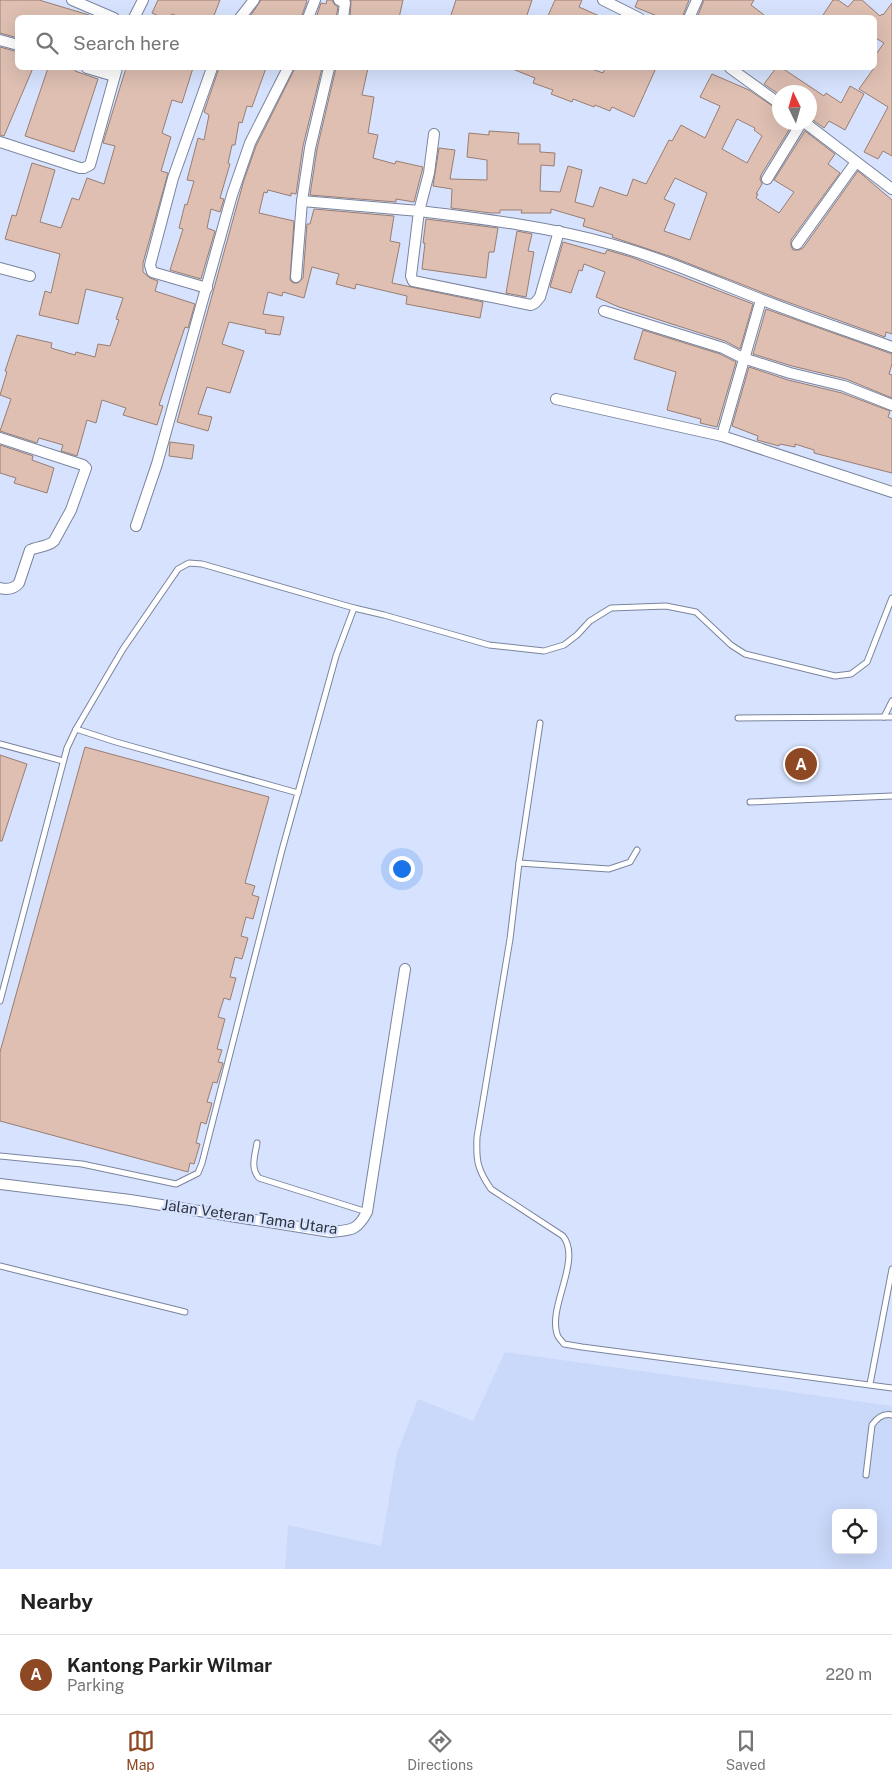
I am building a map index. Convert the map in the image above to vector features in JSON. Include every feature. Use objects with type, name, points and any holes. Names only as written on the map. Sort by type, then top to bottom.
[{"type":"street","points":[[72,0],[107,15]]},
{"type":"street","points":[[136,15],[143,0]]},
{"type":"street","points":[[242,15],[254,0]]},
{"type":"street","points":[[309,15],[315,0]]},
{"type":"street","points":[[339,0],[345,3],[343,15]]},
{"type":"street","points":[[603,0],[633,15]]},
{"type":"street","points":[[690,15],[696,0]]},
{"type":"street","points":[[0,40],[15,44]]},
{"type":"street","points":[[0,142],[80,168],[90,165],[115,72],[101,70]]},
{"type":"street","points":[[207,288],[152,272],[150,265],[173,178],[211,70]]},
{"type":"street","points":[[136,526],[157,464],[232,195],[250,142],[287,70]]},
{"type":"street","points":[[296,276],[302,201],[310,148],[329,70]]},
{"type":"street","points":[[733,70],[772,98]]},
{"type":"street","points":[[767,179],[798,130]]},
{"type":"street","points":[[814,130],[892,189]]},
{"type":"street","points":[[434,134],[428,173],[419,211],[411,276],[413,281],[530,305],[535,303],[540,297],[559,231]]},
{"type":"street","points":[[797,244],[856,162]]},
{"type":"street","points":[[302,201],[419,211],[559,231],[615,246],[688,270],[761,300],[892,347]]},
{"type":"street","points":[[0,268],[30,276]]},
{"type":"street","points":[[722,436],[761,300]]},
{"type":"street","points":[[604,311],[723,348],[744,358],[790,373],[844,386],[892,405]]},
{"type":"street","points":[[556,399],[722,436],[892,492]]},
{"type":"street","points":[[0,438],[83,465],[86,468],[86,473],[71,510],[54,541],[30,550],[19,583],[15,587],[10,589],[0,588]]},
{"type":"street","points":[[366,1212],[405,969]]},
{"type":"street","name":"Jalan Veteran Tama Utara","points":[[0,1184],[130,1200],[331,1232],[349,1230],[360,1224],[366,1212]]},
{"type":"lane","points":[[0,1001],[67,748],[76,729],[123,649],[164,587],[178,569],[189,564],[202,564],[489,645],[544,651],[564,645],[590,621],[611,608],[666,606],[696,612],[731,645],[745,654],[835,676],[851,674],[867,662],[892,598]]},
{"type":"lane","points":[[0,1156],[82,1164],[176,1184],[198,1173],[205,1154],[282,850],[336,656],[354,608]]},
{"type":"lane","points":[[884,717],[892,702]]},
{"type":"lane","points":[[738,718],[892,717]]},
{"type":"lane","points":[[540,723],[519,863],[510,939],[477,1137],[476,1158],[483,1178],[491,1189],[563,1236],[567,1241],[569,1258],[556,1321],[557,1335],[564,1344],[582,1347],[892,1388]]},
{"type":"lane","points":[[76,729],[298,793]]},
{"type":"lane","points":[[0,744],[63,761]]},
{"type":"lane","points":[[750,802],[892,796]]},
{"type":"lane","points":[[519,863],[609,870],[630,862],[637,850]]},
{"type":"lane","points":[[257,1144],[253,1164],[254,1173],[259,1178],[366,1212]]},
{"type":"lane","points":[[0,1266],[185,1312]]},
{"type":"lane","points":[[870,1384],[892,1269]]},
{"type":"lane","points":[[866,1475],[872,1425],[876,1418],[887,1414],[892,1415]]},
{"type":"shaded area","points":[[505,1352],[892,1406],[892,1569],[285,1569],[288,1525],[381,1546],[397,1453],[418,1399],[473,1421]]},
{"type":"building","points":[[0,0],[39,0],[89,15],[15,15],[15,37],[0,33]]},
{"type":"building","points":[[158,0],[220,0],[214,15],[156,15],[152,13]]},
{"type":"building","points":[[261,0],[307,1],[302,15],[251,15]]},
{"type":"building","points":[[327,0],[332,0],[338,7],[337,15],[317,15],[321,3],[326,4]]},
{"type":"building","points":[[351,0],[403,0],[400,15],[350,15]]},
{"type":"building","points":[[456,0],[532,0],[527,15],[451,15]]},
{"type":"building","points":[[555,0],[582,0],[579,7],[597,15],[548,15]]},
{"type":"building","points":[[638,0],[689,0],[683,15],[655,15],[635,7]]},
{"type":"building","points":[[704,0],[754,0],[751,5],[764,15],[698,15]]},
{"type":"building","points":[[833,0],[838,0],[848,7],[854,0],[862,0],[880,16],[883,15],[892,3],[892,156],[883,151],[878,159],[864,152],[888,107],[859,89],[873,70],[877,70],[877,53],[884,43],[877,39],[877,15],[823,15]]},
{"type":"building","points":[[0,47],[15,51],[15,70],[32,70],[4,136],[0,135]]},
{"type":"building","points":[[47,70],[75,70],[98,79],[74,152],[25,136]]},
{"type":"building","points":[[125,70],[192,70],[182,103],[172,100],[162,133],[171,137],[161,171],[168,173],[143,263],[143,272],[150,278],[158,281],[155,291],[195,304],[188,328],[185,327],[159,405],[163,406],[157,425],[123,415],[126,408],[102,400],[96,423],[87,420],[77,456],[61,451],[63,445],[39,438],[37,443],[0,431],[11,399],[0,395],[7,372],[5,371],[17,335],[52,343],[51,348],[75,355],[76,352],[95,357],[98,344],[110,346],[119,320],[116,319],[123,298],[86,289],[78,324],[39,315],[45,291],[51,293],[60,254],[5,239],[12,215],[16,216],[32,163],[55,170],[40,222],[61,228],[72,198],[79,200],[87,178],[104,184],[115,146],[103,143]]},
{"type":"building","points":[[218,70],[265,70],[252,107],[247,106],[242,123],[239,122],[235,145],[232,145],[228,163],[230,164],[220,198],[224,199],[220,212],[211,209],[207,228],[215,231],[201,279],[170,270],[183,229],[179,228],[185,204],[187,205],[194,181],[187,180],[198,138],[204,140],[209,115],[204,112]]},
{"type":"building","points":[[294,70],[322,70],[303,146],[296,194],[291,193],[291,196],[268,190],[267,193],[264,192],[259,213],[294,221],[290,280],[293,283],[298,283],[303,278],[307,224],[310,224],[314,209],[394,216],[390,241],[400,243],[392,283],[483,302],[480,318],[406,304],[407,296],[356,284],[355,289],[336,284],[339,274],[312,267],[304,298],[283,292],[282,296],[268,292],[263,314],[284,317],[280,335],[265,333],[266,330],[229,322],[222,344],[244,351],[230,393],[207,387],[198,414],[212,417],[208,431],[177,422],[244,180],[256,146]]},
{"type":"building","points":[[336,70],[368,70],[362,95],[374,97],[368,133],[378,135],[373,158],[395,164],[396,161],[423,167],[414,202],[396,199],[396,202],[310,195],[317,149]]},
{"type":"building","points":[[515,70],[595,70],[603,73],[604,70],[655,70],[634,117],[612,107],[610,111],[573,99],[572,102],[551,94],[553,90],[533,83],[535,78]]},
{"type":"building","points":[[774,70],[785,70],[808,85],[772,85],[772,90],[764,84]]},
{"type":"building","points":[[712,74],[749,90],[772,106],[772,130],[789,130],[761,175],[762,184],[756,194],[758,194],[756,198],[779,213],[794,192],[774,180],[805,131],[835,154],[828,164],[840,173],[791,240],[793,250],[803,248],[858,171],[892,200],[892,334],[886,332],[885,337],[779,299],[672,257],[612,237],[613,235],[583,226],[585,219],[551,209],[551,213],[521,213],[522,210],[500,210],[500,213],[491,213],[451,208],[452,189],[433,186],[439,148],[455,150],[450,179],[487,180],[487,160],[467,157],[469,133],[489,135],[489,131],[519,133],[518,144],[540,144],[540,152],[555,153],[554,166],[541,165],[540,191],[560,192],[568,166],[582,170],[575,202],[593,207],[600,187],[627,196],[633,179],[646,184],[669,140],[672,141],[681,125],[705,138],[720,106],[700,97]],"holes":[[[737,119],[755,128],[754,130],[762,136],[747,163],[722,149]],[[675,178],[707,193],[690,240],[664,231],[675,204],[664,199]]]},
{"type":"building","points":[[850,86],[864,94],[845,130],[829,121],[824,128],[817,123],[817,91],[824,96],[826,93],[841,103]]},
{"type":"building","points":[[426,219],[498,228],[494,252],[489,252],[486,278],[422,269]]},
{"type":"building","points":[[517,231],[532,234],[528,251],[534,252],[526,297],[506,293]]},
{"type":"building","points":[[563,242],[605,254],[607,250],[631,257],[753,304],[740,349],[725,341],[619,307],[596,297],[605,272],[584,264],[582,271],[579,270],[571,293],[550,287]]},
{"type":"building","points":[[766,309],[892,354],[889,374],[892,375],[892,398],[846,379],[753,354]]},
{"type":"building","points":[[643,330],[720,354],[736,362],[717,427],[700,423],[701,419],[667,410],[676,372],[634,359]]},
{"type":"building","points":[[749,367],[788,380],[842,393],[890,411],[888,417],[892,419],[892,473],[814,453],[814,450],[795,444],[795,447],[780,444],[779,446],[757,440],[758,436],[732,426]]},
{"type":"building","points":[[170,442],[194,445],[192,459],[169,456]]},
{"type":"building","points":[[0,445],[33,456],[32,460],[54,468],[47,493],[14,483],[16,478],[0,473]]},
{"type":"building","points":[[85,747],[269,797],[245,883],[255,886],[252,895],[259,897],[253,919],[246,917],[241,936],[248,938],[242,959],[235,957],[230,977],[236,978],[230,1000],[224,998],[218,1017],[225,1019],[217,1049],[222,1050],[218,1062],[223,1063],[217,1083],[213,1082],[207,1102],[212,1103],[206,1124],[201,1122],[196,1143],[200,1144],[194,1164],[190,1163],[188,1172],[0,1121],[0,1052]]},
{"type":"building","points":[[0,755],[27,764],[2,841],[0,841]]},
{"type":"place","name":"Kantong Parkir Wilmar","points":[[801,764]]}]
